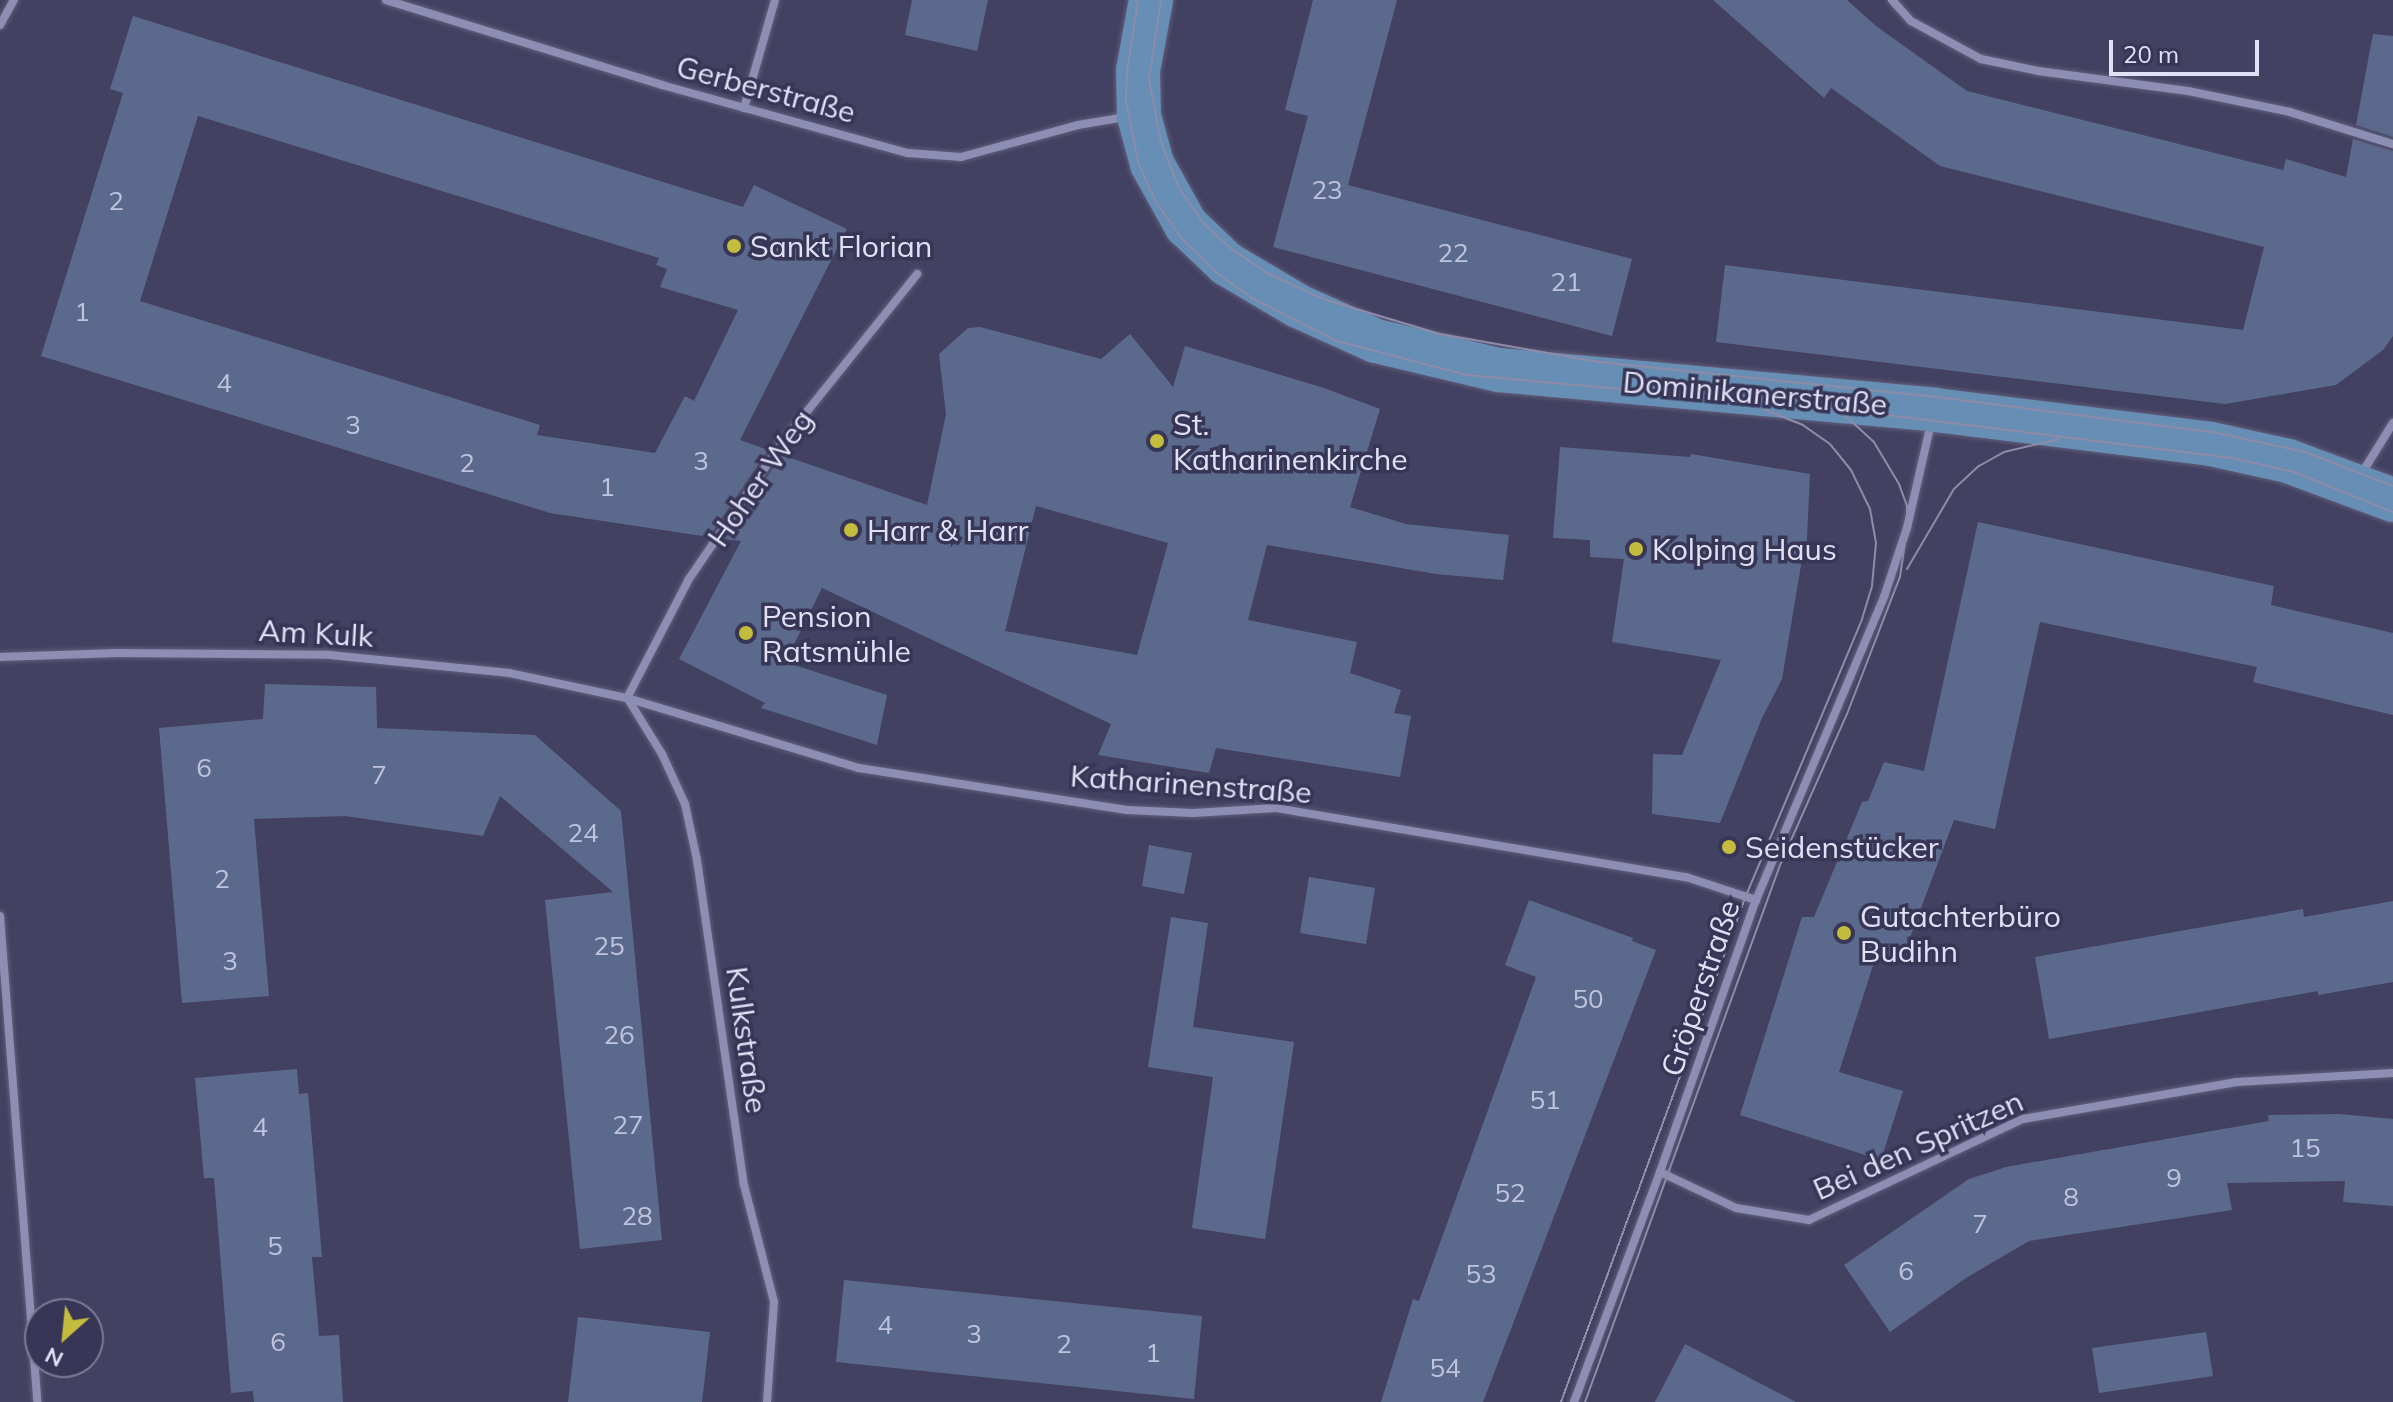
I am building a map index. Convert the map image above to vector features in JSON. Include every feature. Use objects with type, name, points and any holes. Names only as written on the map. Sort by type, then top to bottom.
[{"type":"street","points":[[0,25],[14,0]]},
{"type":"street","name":"Gerberstraße","points":[[386,0],[744,108],[908,153],[953,158],[1016,145],[1078,125],[1139,116]]},
{"type":"street","points":[[744,108],[775,0]]},
{"type":"street","points":[[1139,116],[1138,71],[1151,0]]},
{"type":"street","points":[[1892,0],[1911,21],[1981,59],[2038,71],[2188,91],[2247,103],[2290,112],[2393,144]]},
{"type":"street","name":"Dominikanerstraße","points":[[1139,116],[1152,164],[1186,225],[1227,264],[1298,306],[1376,341],[1440,359],[1499,370],[1935,410],[2211,444],[2288,461],[2374,492]]},
{"type":"street","name":"Hoher Weg","points":[[627,698],[689,579],[781,444],[917,274]]},
{"type":"street","name":"Gröperstraße","points":[[1574,1402],[1660,1172],[1756,900],[1884,597],[1907,528],[1935,410]]},
{"type":"street","points":[[2374,492],[2393,423]]},
{"type":"street","name":"Am Kulk","points":[[0,657],[117,653],[330,655],[509,673],[627,698]]},
{"type":"street","name":"Katharinenstraße","points":[[627,698],[859,768],[1127,810],[1193,813],[1276,808],[1686,877],[1756,900]]},
{"type":"street","name":"Kulkstraße","points":[[627,698],[662,754],[685,804],[697,860],[744,1185],[774,1302],[767,1402]]},
{"type":"street","points":[[0,916],[37,1402]]},
{"type":"street","name":"Bei den Spritzen","points":[[1660,1172],[1736,1208],[1809,1220],[2023,1119],[2237,1082],[2393,1073]]},
{"type":"building","points":[[912,0],[988,0],[977,51],[905,35]]},
{"type":"building","points":[[1313,0],[1397,0],[1348,185],[1632,259],[1612,336],[1273,247],[1308,116],[1285,110]]},
{"type":"building","points":[[1713,0],[1847,0],[1876,26],[1967,91],[2283,170],[2286,159],[2346,177],[2353,139],[2393,151],[2393,336],[2383,350],[2336,385],[2225,404],[1716,342],[1725,265],[2243,330],[2264,247],[1940,166],[1831,88],[1824,98]]},
{"type":"building","points":[[133,16],[743,207],[754,185],[847,229],[740,440],[768,450],[709,537],[550,513],[41,356],[123,93],[110,89]],"holes":[[[198,116],[659,258],[656,265],[667,269],[660,287],[738,310],[694,401],[685,396],[655,453],[537,435],[540,425],[140,301]]]},
{"type":"building","points":[[2373,34],[2393,36],[2393,137],[2356,125]]},
{"type":"building","points":[[980,327],[1101,359],[1130,334],[1173,387],[1185,346],[1324,388],[1380,409],[1350,507],[1406,524],[1509,535],[1503,580],[1436,574],[1267,545],[1248,620],[1357,642],[1350,673],[1401,690],[1394,713],[1411,716],[1400,777],[1216,748],[1209,773],[1098,755],[1111,724],[822,588],[785,662],[887,695],[877,745],[761,708],[765,703],[679,659],[741,541],[725,539],[782,455],[927,505],[946,414],[939,354],[968,328]],"holes":[[[1036,506],[1168,543],[1137,655],[1005,631]]]},
{"type":"building","points":[[1560,447],[1690,457],[1691,454],[1810,474],[1806,560],[1802,559],[1782,679],[1762,718],[1720,823],[1652,814],[1653,754],[1682,755],[1721,660],[1612,642],[1624,559],[1590,557],[1590,540],[1553,538]]},
{"type":"building","points":[[1978,522],[2274,586],[2271,605],[2393,633],[2393,715],[2253,682],[2257,667],[2040,622],[1995,829],[1954,820],[1900,964],[1876,956],[1839,1072],[1903,1091],[1881,1160],[1740,1115],[1802,917],[1814,917],[1862,802],[1868,801],[1884,762],[1924,771]]},
{"type":"building","points":[[265,684],[376,687],[377,728],[535,735],[621,811],[662,1240],[580,1249],[545,900],[613,892],[500,796],[483,836],[345,816],[254,819],[269,996],[182,1003],[159,728],[263,719]]},
{"type":"building","points":[[1149,845],[1192,853],[1184,894],[1142,886]]},
{"type":"building","points":[[1309,877],[1375,888],[1366,944],[1300,933]]},
{"type":"building","points":[[1529,900],[1633,938],[1632,941],[1656,950],[1483,1402],[1381,1402],[1413,1299],[1419,1301],[1536,977],[1505,965]]},
{"type":"building","points":[[2393,901],[2393,982],[2318,995],[2318,991],[2049,1039],[2035,957],[2303,909],[2304,917]]},
{"type":"building","points":[[1171,917],[1208,923],[1193,1027],[1294,1042],[1265,1239],[1192,1228],[1213,1077],[1148,1067]]},
{"type":"building","points":[[297,1069],[299,1094],[308,1093],[322,1257],[312,1257],[319,1336],[339,1335],[343,1402],[254,1402],[253,1391],[231,1393],[214,1178],[204,1178],[195,1078]]},
{"type":"building","points":[[2339,1114],[2393,1119],[2393,1206],[2343,1202],[2345,1181],[2227,1183],[2232,1210],[2029,1241],[1966,1278],[1890,1332],[1844,1265],[1969,1179],[2006,1167],[2269,1121],[2268,1115]]},
{"type":"building","points":[[844,1280],[1202,1316],[1194,1399],[836,1362]]},
{"type":"building","points":[[578,1317],[710,1332],[702,1402],[568,1402]]},
{"type":"building","points":[[2206,1332],[2213,1376],[2099,1393],[2092,1348]]},
{"type":"building","points":[[1685,1344],[1796,1402],[1655,1402]]},
{"type":"tram line","points":[[1138,0],[1126,100],[1138,162],[1155,200],[1181,238],[1217,273],[1252,298],[1337,341],[1467,375],[1839,409],[2232,458],[2294,472],[2393,512]]},
{"type":"tram line","points":[[1161,0],[1149,79],[1161,142],[1179,188],[1204,224],[1232,249],[1267,273],[1323,299],[1440,334],[1599,362],[1937,397],[2217,433],[2305,452],[2393,486]]},
{"type":"tram line","points":[[1561,1402],[1745,898],[1862,619],[1872,586],[1876,543],[1870,509],[1851,470],[1830,444],[1803,425],[1763,409]]},
{"type":"tram line","points":[[1585,1402],[1780,865],[1847,714],[1900,577],[1907,506],[1899,484],[1874,442],[1838,409]]},
{"type":"tram line","points":[[1907,569],[1954,489],[1979,466],[2004,452],[2059,439]]},
{"type":"place","name":"Sankt Florian","points":[[734,246]]},
{"type":"place","name":"St. Katharinenkirche","points":[[1157,441]]},
{"type":"place","name":"Harr & Harr","points":[[851,530]]},
{"type":"place","name":"Kolping Haus","points":[[1636,549]]},
{"type":"place","name":"Pension Ratsmühle","points":[[746,633]]},
{"type":"place","name":"Seidenstücker","points":[[1729,847]]},
{"type":"place","name":"Gutachterbüro Budihn","points":[[1844,933]]}]
